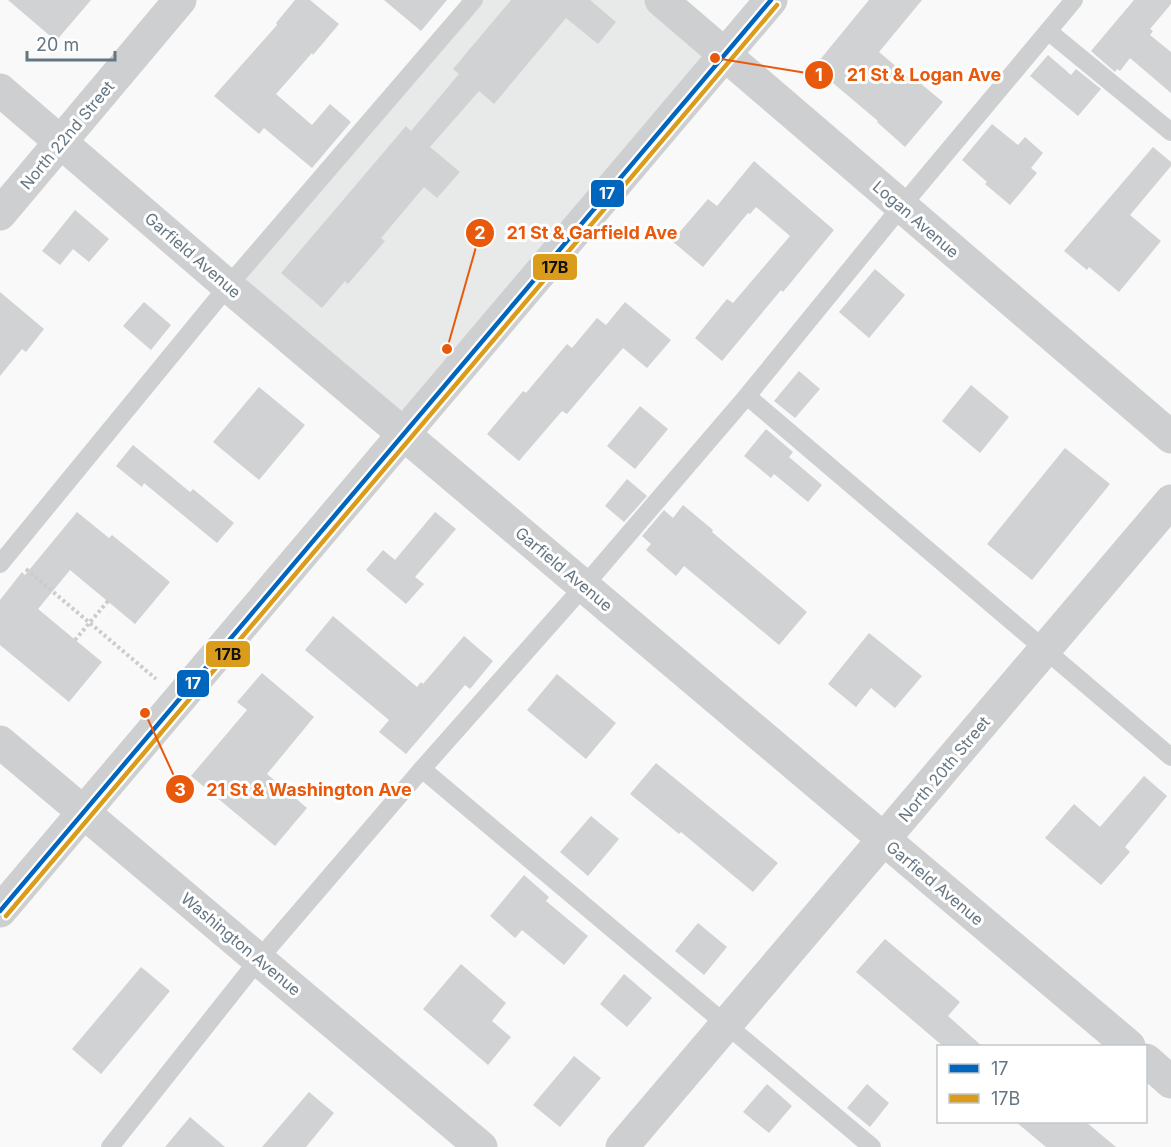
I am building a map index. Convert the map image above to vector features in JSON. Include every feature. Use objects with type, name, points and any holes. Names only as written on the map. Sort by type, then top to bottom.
[{"type":"street","name":"North 22nd Street","points":[[0,214],[180,0]]},
{"type":"street","name":"Logan Avenue","points":[[661,0],[1171,437]]},
{"type":"street","points":[[0,911],[771,0]]},
{"type":"street","name":"Garfield Avenue","points":[[0,90],[228,286],[1127,1045]]},
{"type":"street","name":"North 20th Street","points":[[622,1147],[1171,501]]},
{"type":"street","name":"Washington Avenue","points":[[0,742],[481,1147]]},
{"type":"street","points":[[1147,1061],[1171,1082]]},
{"type":"lane","points":[[4,559],[228,286],[474,0]]},
{"type":"lane","points":[[114,1146],[259,959],[747,396],[1074,0]]},
{"type":"lane","points":[[1048,31],[1171,132]]},
{"type":"lane","points":[[747,396],[1171,757]]},
{"type":"lane","points":[[422,769],[872,1147]]},
{"type":"path","points":[[4,559],[89,622],[179,699]]},
{"type":"path","points":[[75,640],[108,602]]},
{"type":"shaded area","points":[[474,0],[661,0],[725,55],[403,433],[228,286]]},
{"type":"building","points":[[8,0],[91,0],[56,41]]},
{"type":"building","points":[[295,0],[310,0],[339,24],[276,94],[312,125],[330,104],[351,122],[312,168],[264,128],[259,134],[214,96],[277,25],[276,23]]},
{"type":"building","points":[[384,0],[447,0],[421,31]]},
{"type":"building","points":[[511,0],[590,0],[616,22],[598,44],[566,18],[494,104],[479,91],[430,147],[460,172],[437,198],[424,187],[381,238],[385,241],[348,284],[345,281],[322,308],[281,273],[406,126],[411,131],[459,74],[453,69]]},
{"type":"building","points":[[869,0],[922,0],[879,52],[943,102],[905,147],[814,67]]},
{"type":"building","points":[[1134,0],[1171,0],[1171,4],[1150,29],[1153,31],[1150,35],[1171,52],[1171,93],[1130,58],[1120,71],[1117,69],[1115,72],[1091,51]]},
{"type":"building","points":[[1048,55],[1071,75],[1076,69],[1101,89],[1078,116],[1030,76]]},
{"type":"building","points":[[992,124],[1018,145],[1025,137],[1043,153],[1031,168],[1037,173],[1010,205],[962,160]]},
{"type":"building","points":[[1153,147],[1171,162],[1171,166],[1130,215],[1161,241],[1119,292],[1089,267],[1087,270],[1064,251]]},
{"type":"building","points":[[754,161],[834,230],[722,361],[695,338],[727,299],[733,303],[790,236],[756,207],[750,214],[748,213],[703,267],[672,241],[708,199],[717,206]]},
{"type":"building","points":[[75,210],[109,239],[89,262],[73,249],[60,265],[42,251]]},
{"type":"building","points":[[875,269],[905,295],[869,338],[839,312]]},
{"type":"building","points":[[0,292],[44,329],[26,352],[22,349],[0,376]]},
{"type":"building","points":[[144,302],[171,325],[151,350],[123,326]]},
{"type":"building","points":[[625,302],[671,340],[647,368],[623,348],[567,414],[562,411],[519,461],[487,434],[523,391],[526,393],[567,344],[572,348],[597,318],[606,325]]},
{"type":"building","points":[[799,371],[820,389],[795,418],[774,401]]},
{"type":"building","points":[[971,385],[1009,417],[980,453],[942,421]]},
{"type":"building","points":[[259,387],[305,425],[259,480],[213,442]]},
{"type":"building","points":[[640,406],[668,429],[635,469],[607,446]]},
{"type":"building","points":[[766,429],[793,452],[789,457],[822,485],[808,502],[774,474],[771,478],[744,456]]},
{"type":"building","points":[[133,445],[190,492],[193,489],[234,523],[217,543],[144,483],[142,487],[116,466]]},
{"type":"building","points":[[1065,448],[1110,484],[1032,580],[987,544]]},
{"type":"building","points":[[627,479],[647,496],[624,522],[605,506]]},
{"type":"building","points":[[683,505],[807,612],[779,645],[684,566],[676,576],[646,550],[651,544],[642,536],[664,510],[673,518]]},
{"type":"building","points":[[77,512],[109,538],[112,535],[170,582],[135,624],[70,570],[38,609],[102,662],[69,702],[0,645],[0,600],[22,572],[25,575]]},
{"type":"building","points":[[435,512],[456,529],[415,577],[424,584],[406,604],[366,570],[383,550],[395,560]]},
{"type":"building","points":[[333,616],[417,687],[421,682],[423,684],[464,636],[493,661],[470,689],[465,685],[406,754],[379,732],[389,720],[305,650]]},
{"type":"building","points":[[869,633],[922,676],[895,708],[871,688],[856,707],[828,684]]},
{"type":"building","points":[[262,673],[314,717],[267,774],[307,808],[275,846],[191,776],[247,710],[237,702]]},
{"type":"building","points":[[557,674],[616,723],[586,759],[527,710]]},
{"type":"building","points":[[656,763],[778,863],[753,892],[681,832],[679,834],[630,794]]},
{"type":"building","points":[[1144,776],[1167,796],[1125,847],[1130,852],[1101,885],[1045,838],[1074,804],[1100,827]]},
{"type":"building","points":[[591,816],[619,839],[588,876],[560,852]]},
{"type":"building","points":[[524,875],[549,897],[546,901],[588,936],[564,965],[522,930],[515,938],[490,916]]},
{"type":"building","points":[[698,923],[727,947],[704,975],[675,951]]},
{"type":"building","points":[[885,939],[960,1002],[948,1016],[981,1045],[942,1045],[856,972]]},
{"type":"building","points":[[461,964],[506,1003],[492,1021],[511,1037],[488,1065],[423,1009]]},
{"type":"building","points":[[141,967],[170,991],[101,1074],[72,1049]]},
{"type":"building","points":[[624,974],[652,998],[627,1027],[600,1004]]},
{"type":"building","points":[[574,1056],[601,1078],[560,1127],[533,1105]]},
{"type":"building","points":[[767,1084],[792,1106],[769,1133],[743,1112]]},
{"type":"building","points":[[867,1084],[889,1103],[870,1127],[847,1108]]},
{"type":"building","points":[[309,1092],[334,1113],[306,1147],[262,1147]]},
{"type":"building","points":[[190,1117],[225,1147],[165,1147]]},
{"type":"building","points":[[1017,1123],[1087,1123],[1116,1147],[1046,1147]]},
{"type":"transit line","name":"17","points":[[0,911],[771,0]]},
{"type":"transit line","name":"17B","points":[[6,916],[777,5]]},
{"type":"place","name":"21 St & Logan Ave","points":[[715,58]]},
{"type":"place","name":"21 St & Garfield Ave","points":[[447,349]]},
{"type":"place","name":"21 St & Washington Ave","points":[[145,713]]}]
